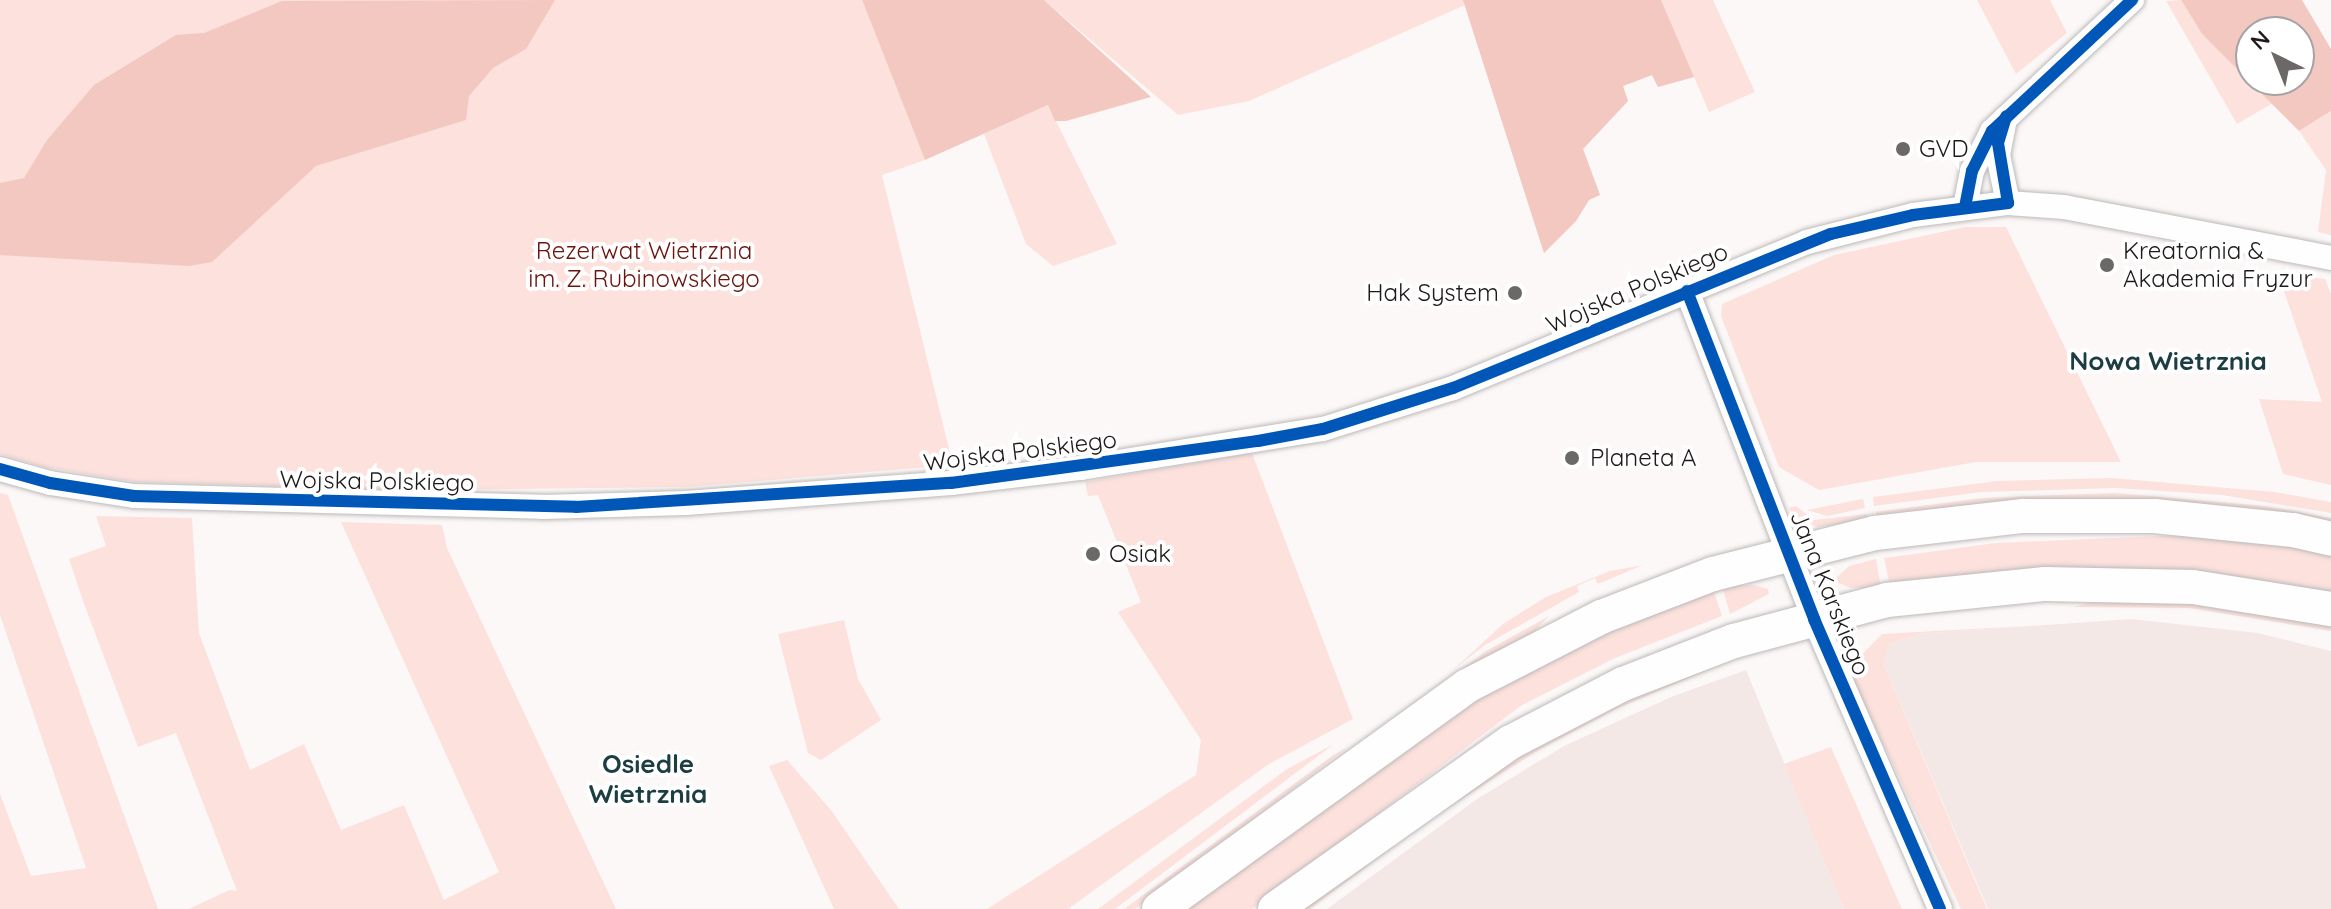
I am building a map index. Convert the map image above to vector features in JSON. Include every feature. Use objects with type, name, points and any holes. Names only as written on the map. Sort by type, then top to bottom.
[{"type":"main road","points":[[1159,909],[1407,726],[1499,668],[1659,593],[1788,552],[1928,525],[2067,515],[2205,521],[2331,539]]},
{"type":"main road","points":[[1275,909],[1461,772],[1576,706],[1679,660],[1814,619],[1887,600],[1964,590],[2099,583],[2193,587],[2331,609]]},
{"type":"street","points":[[1965,207],[1981,147],[2006,116],[2132,0]]},
{"type":"street","points":[[2006,116],[1998,155],[2008,203]]},
{"type":"street","name":"Wojska Polskiego","points":[[0,469],[50,483],[134,496],[542,507],[686,503],[1018,476],[1323,429],[1453,388],[1831,234],[1965,207],[2008,203],[2064,207],[2331,258]]},
{"type":"street","name":"Jana Karskiego","points":[[1687,291],[1814,619],[1940,909]]},
{"type":"shaded area","points":[[555,0],[526,49],[493,68],[469,96],[466,120],[316,166],[212,262],[189,266],[0,255],[0,183],[24,178],[47,140],[94,85],[176,35],[204,33],[282,1]]},
{"type":"shaded area","points":[[862,0],[1044,0],[1151,97],[1066,121],[1055,121],[1048,105],[925,160]]},
{"type":"shaded area","points":[[1463,0],[1661,0],[1694,77],[1658,87],[1652,75],[1623,86],[1628,101],[1583,149],[1600,195],[1589,200],[1576,221],[1544,253]]},
{"type":"shaded area","points":[[2181,0],[2302,0],[2311,16],[2235,16],[2235,67],[2202,34]]},
{"type":"shaded area","points":[[2315,22],[2331,49],[2331,111],[2299,131],[2264,96],[2315,96]]},
{"type":"shaded area","points":[[2131,619],[2258,633],[2331,651],[2331,909],[1988,909],[1884,665],[1890,644],[1919,634]]},
{"type":"shaded area","points":[[1746,670],[1844,909],[1327,909],[1477,799],[1564,746],[1671,697]]},
{"type":"green space","name":"Rezerwat Wietrznia im. Z. Rubinowskiego","points":[[0,0],[862,0],[925,160],[882,175],[953,465],[687,487],[428,490],[135,482],[44,467],[0,454]]},
{"type":"green space","points":[[1044,0],[1713,0],[1755,92],[1709,112],[1694,77],[1658,87],[1652,75],[1623,86],[1628,101],[1583,149],[1600,195],[1589,200],[1576,221],[1544,253],[1465,5],[1249,101],[1178,115]]},
{"type":"green space","points":[[1977,0],[2050,0],[2067,33],[2016,74]]},
{"type":"green space","points":[[2181,0],[2202,34],[2235,66],[2235,96],[2266,96],[2273,103],[2237,124],[2166,1]]},
{"type":"green space","points":[[1048,105],[1117,244],[1053,266],[1026,244],[984,134]]},
{"type":"green space","points":[[2331,111],[2331,235],[2318,232],[2326,170],[2299,131]]},
{"type":"green space","points":[[1965,227],[2006,227],[2121,462],[1976,462],[1819,490],[1779,467],[1721,316],[1722,304],[1834,255]]},
{"type":"green space","points":[[2278,274],[2325,279],[2331,294],[2331,485],[2283,474],[2259,399],[2322,402]]},
{"type":"green space","points":[[1252,453],[1353,719],[1269,764],[1068,909],[987,909],[1196,775],[1201,740],[1118,612],[1141,602],[1098,495],[1088,496],[1085,482]]},
{"type":"green space","points":[[2112,478],[2274,492],[2331,502],[2331,513],[2222,495],[2116,488],[1981,492],[1874,506],[1873,497],[1998,481]]},
{"type":"green space","points":[[0,493],[8,495],[158,909],[0,909],[0,794],[31,876],[86,868],[0,615]]},
{"type":"green space","points":[[2115,493],[2266,506],[2331,518],[2331,525],[1876,518],[1876,512],[1982,498]]},
{"type":"green space","points":[[1863,499],[1865,508],[1827,516],[1807,510]]},
{"type":"green space","points":[[1796,506],[1814,520],[1867,514],[1868,520],[1817,527],[1794,515],[1789,508]]},
{"type":"green space","points":[[96,516],[192,518],[199,633],[250,770],[304,744],[341,830],[404,805],[444,900],[499,872],[341,522],[442,525],[447,548],[616,909],[189,909],[229,890],[237,891],[176,733],[138,747],[83,601],[69,559],[106,546]]},
{"type":"green space","points":[[2181,535],[2241,538],[2331,553],[2331,596],[1890,586],[1884,558],[1996,543]]},
{"type":"green space","points":[[1876,559],[1881,588],[1851,588],[1833,581],[1849,566]]},
{"type":"green space","points":[[1643,565],[1598,584],[1595,578],[1577,586],[1579,592],[1485,645],[1453,670],[1503,624],[1546,597],[1610,571]]},
{"type":"green space","points":[[1755,585],[1768,589],[1769,594],[1730,614],[1722,586]]},
{"type":"green space","points":[[1713,589],[1722,616],[1615,658],[1522,705],[1252,909],[1182,909],[1458,709],[1550,656]]},
{"type":"green space","points":[[2101,600],[2181,601],[2331,624],[2331,631],[2189,608],[2073,607]]},
{"type":"green space","points":[[1549,616],[1531,635],[1456,674],[1486,651]]},
{"type":"green space","points":[[844,620],[858,679],[881,720],[821,760],[808,753],[778,634]]},
{"type":"green space","points":[[2042,625],[1919,634],[1890,644],[1884,665],[1987,909],[1961,909],[1848,669],[1882,634]]},
{"type":"green space","points":[[1734,659],[1616,709],[1537,751],[1429,820],[1310,909],[1299,909],[1466,786],[1628,696]]},
{"type":"green space","points":[[1334,744],[1115,909],[1098,909],[1287,769]]},
{"type":"green space","points":[[1348,747],[1135,909],[1124,909],[1332,756]]},
{"type":"green space","points":[[1831,747],[1902,909],[1844,909],[1784,764]]},
{"type":"green space","points":[[787,760],[831,810],[899,909],[834,909],[769,766]]},
{"type":"cycle path","points":[[1965,207],[1972,171],[1992,131],[2132,0]]},
{"type":"cycle path","points":[[0,469],[50,483],[134,496],[576,507],[951,483],[1258,441],[1323,429],[1453,388],[1831,234],[1913,215],[2008,203],[1998,143],[2006,116]]},
{"type":"cycle path","points":[[1687,291],[1814,619],[1940,909]]},
{"type":"place","name":"GVD","points":[[1903,149]]},
{"type":"place","name":"Kreatornia & Akademia Fryzur","points":[[2107,265]]},
{"type":"place","name":"Hak System","points":[[1515,293]]},
{"type":"place","name":"Planeta A","points":[[1572,458]]},
{"type":"place","name":"Osiak","points":[[1093,554]]},
{"type":"district","name":"Nowa Wietrznia","points":[[2168,361]]},
{"type":"district","name":"Osiedle Wietrznia","points":[[648,779]]}]
